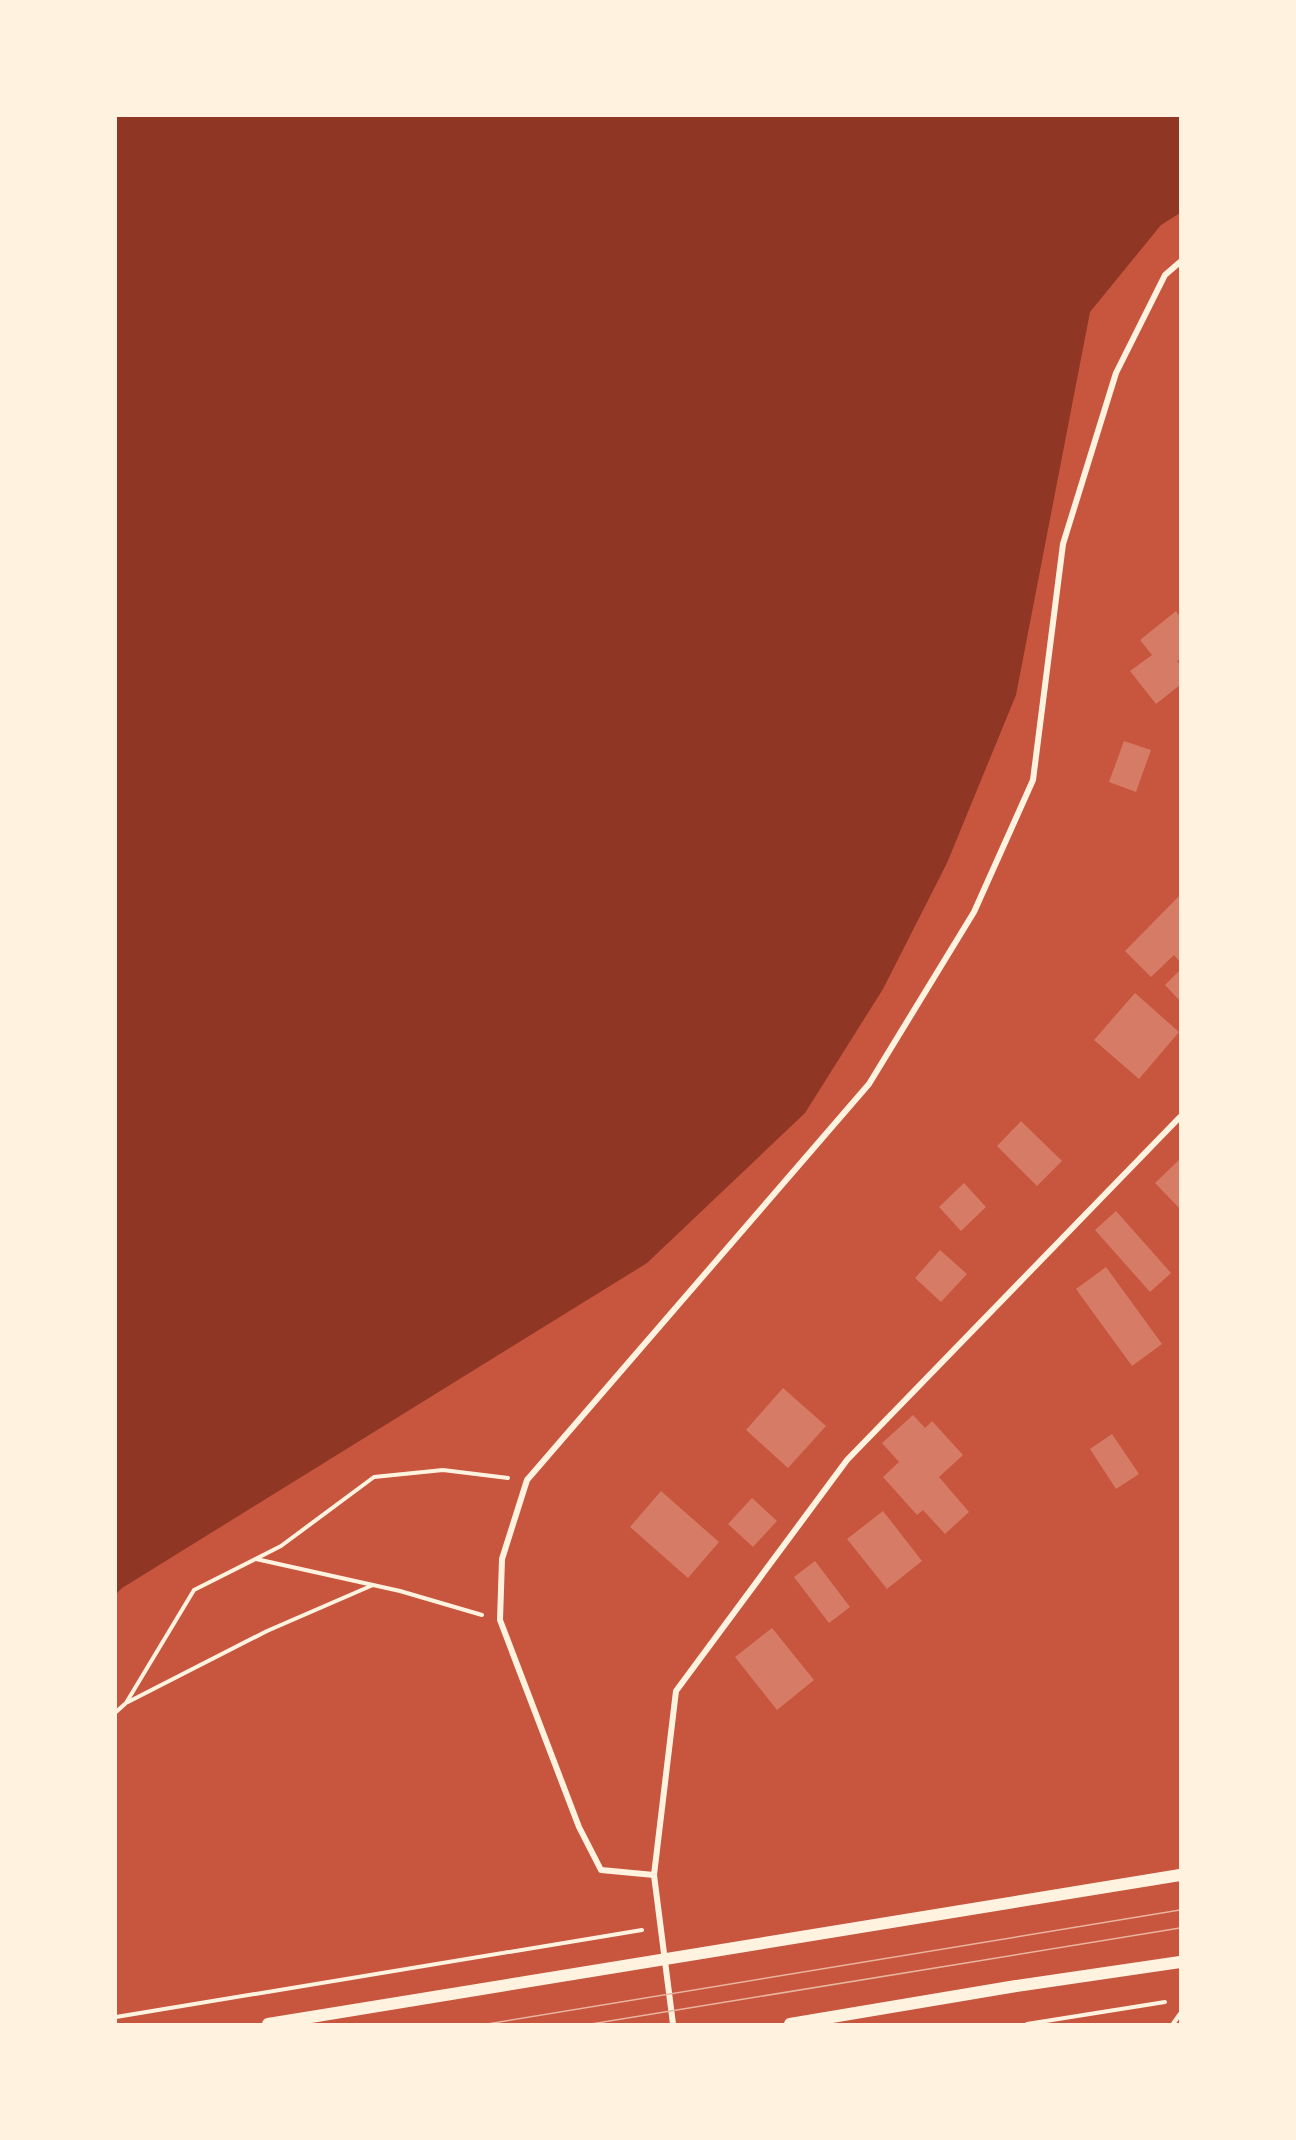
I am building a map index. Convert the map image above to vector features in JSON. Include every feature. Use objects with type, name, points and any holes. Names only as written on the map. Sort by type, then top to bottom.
[{"type":"main road","points":[[268,2025],[664,1958],[1180,1875]]},
{"type":"main road","points":[[789,2025],[1016,1986],[1180,1962]]},
{"type":"street","points":[[654,1875],[601,1870],[579,1827],[500,1620],[502,1559],[527,1480],[869,1084],[974,912],[1033,780],[1063,544],[1116,373],[1166,275],[1180,261]]},
{"type":"street","points":[[673,2025],[654,1875],[676,1691],[847,1460],[1180,1117]]},
{"type":"lane","points":[[1173,2025],[1180,2014]]},
{"type":"path","points":[[126,1703],[194,1590],[281,1546],[374,1477],[443,1470],[527,1480]]},
{"type":"path","points":[[256,1558],[373,1585],[500,1620]]},
{"type":"path","points":[[116,1712],[126,1703],[267,1631],[373,1585]]},
{"type":"path","points":[[116,2017],[660,1927]]},
{"type":"path","points":[[1027,2025],[1169,2001]]},
{"type":"shaded area","points":[[116,116],[1180,116],[1180,213],[1161,225],[1090,312],[1016,695],[947,863],[883,989],[805,1113],[647,1263],[122,1588],[116,1594]]},
{"type":"building","points":[[1176,611],[1180,617],[1180,659],[1177,661],[1180,665],[1180,685],[1156,704],[1130,671],[1152,655],[1140,640]]},
{"type":"building","points":[[1124,741],[1151,750],[1136,792],[1109,782]]},
{"type":"building","points":[[1180,895],[1180,962],[1174,955],[1151,977],[1125,951]]},
{"type":"building","points":[[1180,970],[1180,1001],[1165,985]]},
{"type":"building","points":[[1135,993],[1179,1032],[1139,1079],[1094,1040]]},
{"type":"building","points":[[1021,1121],[1062,1161],[1037,1186],[997,1146]]},
{"type":"building","points":[[1180,1159],[1180,1209],[1155,1183]]},
{"type":"building","points":[[964,1183],[986,1207],[961,1231],[939,1207]]},
{"type":"building","points":[[1116,1211],[1171,1273],[1150,1292],[1095,1230]]},
{"type":"building","points":[[940,1250],[967,1274],[941,1302],[915,1278]]},
{"type":"building","points":[[1106,1267],[1162,1344],[1132,1366],[1076,1289]]},
{"type":"building","points":[[783,1388],[826,1426],[788,1468],[746,1430]]},
{"type":"building","points":[[913,1415],[925,1428],[932,1421],[963,1455],[939,1477],[969,1512],[945,1534],[923,1510],[917,1515],[883,1477],[899,1462],[882,1443]]},
{"type":"building","points":[[1112,1434],[1139,1474],[1116,1489],[1090,1449]]},
{"type":"building","points":[[661,1491],[719,1542],[688,1578],[630,1527]]},
{"type":"building","points":[[752,1498],[777,1521],[753,1547],[728,1524]]},
{"type":"building","points":[[883,1511],[922,1561],[887,1589],[847,1539]]},
{"type":"building","points":[[815,1561],[850,1607],[829,1623],[794,1577]]},
{"type":"building","points":[[772,1628],[814,1680],[777,1710],[735,1657]]},
{"type":"tram line","points":[[487,2024],[1180,1910]]},
{"type":"tram line","points":[[591,2024],[1180,1928]]}]
